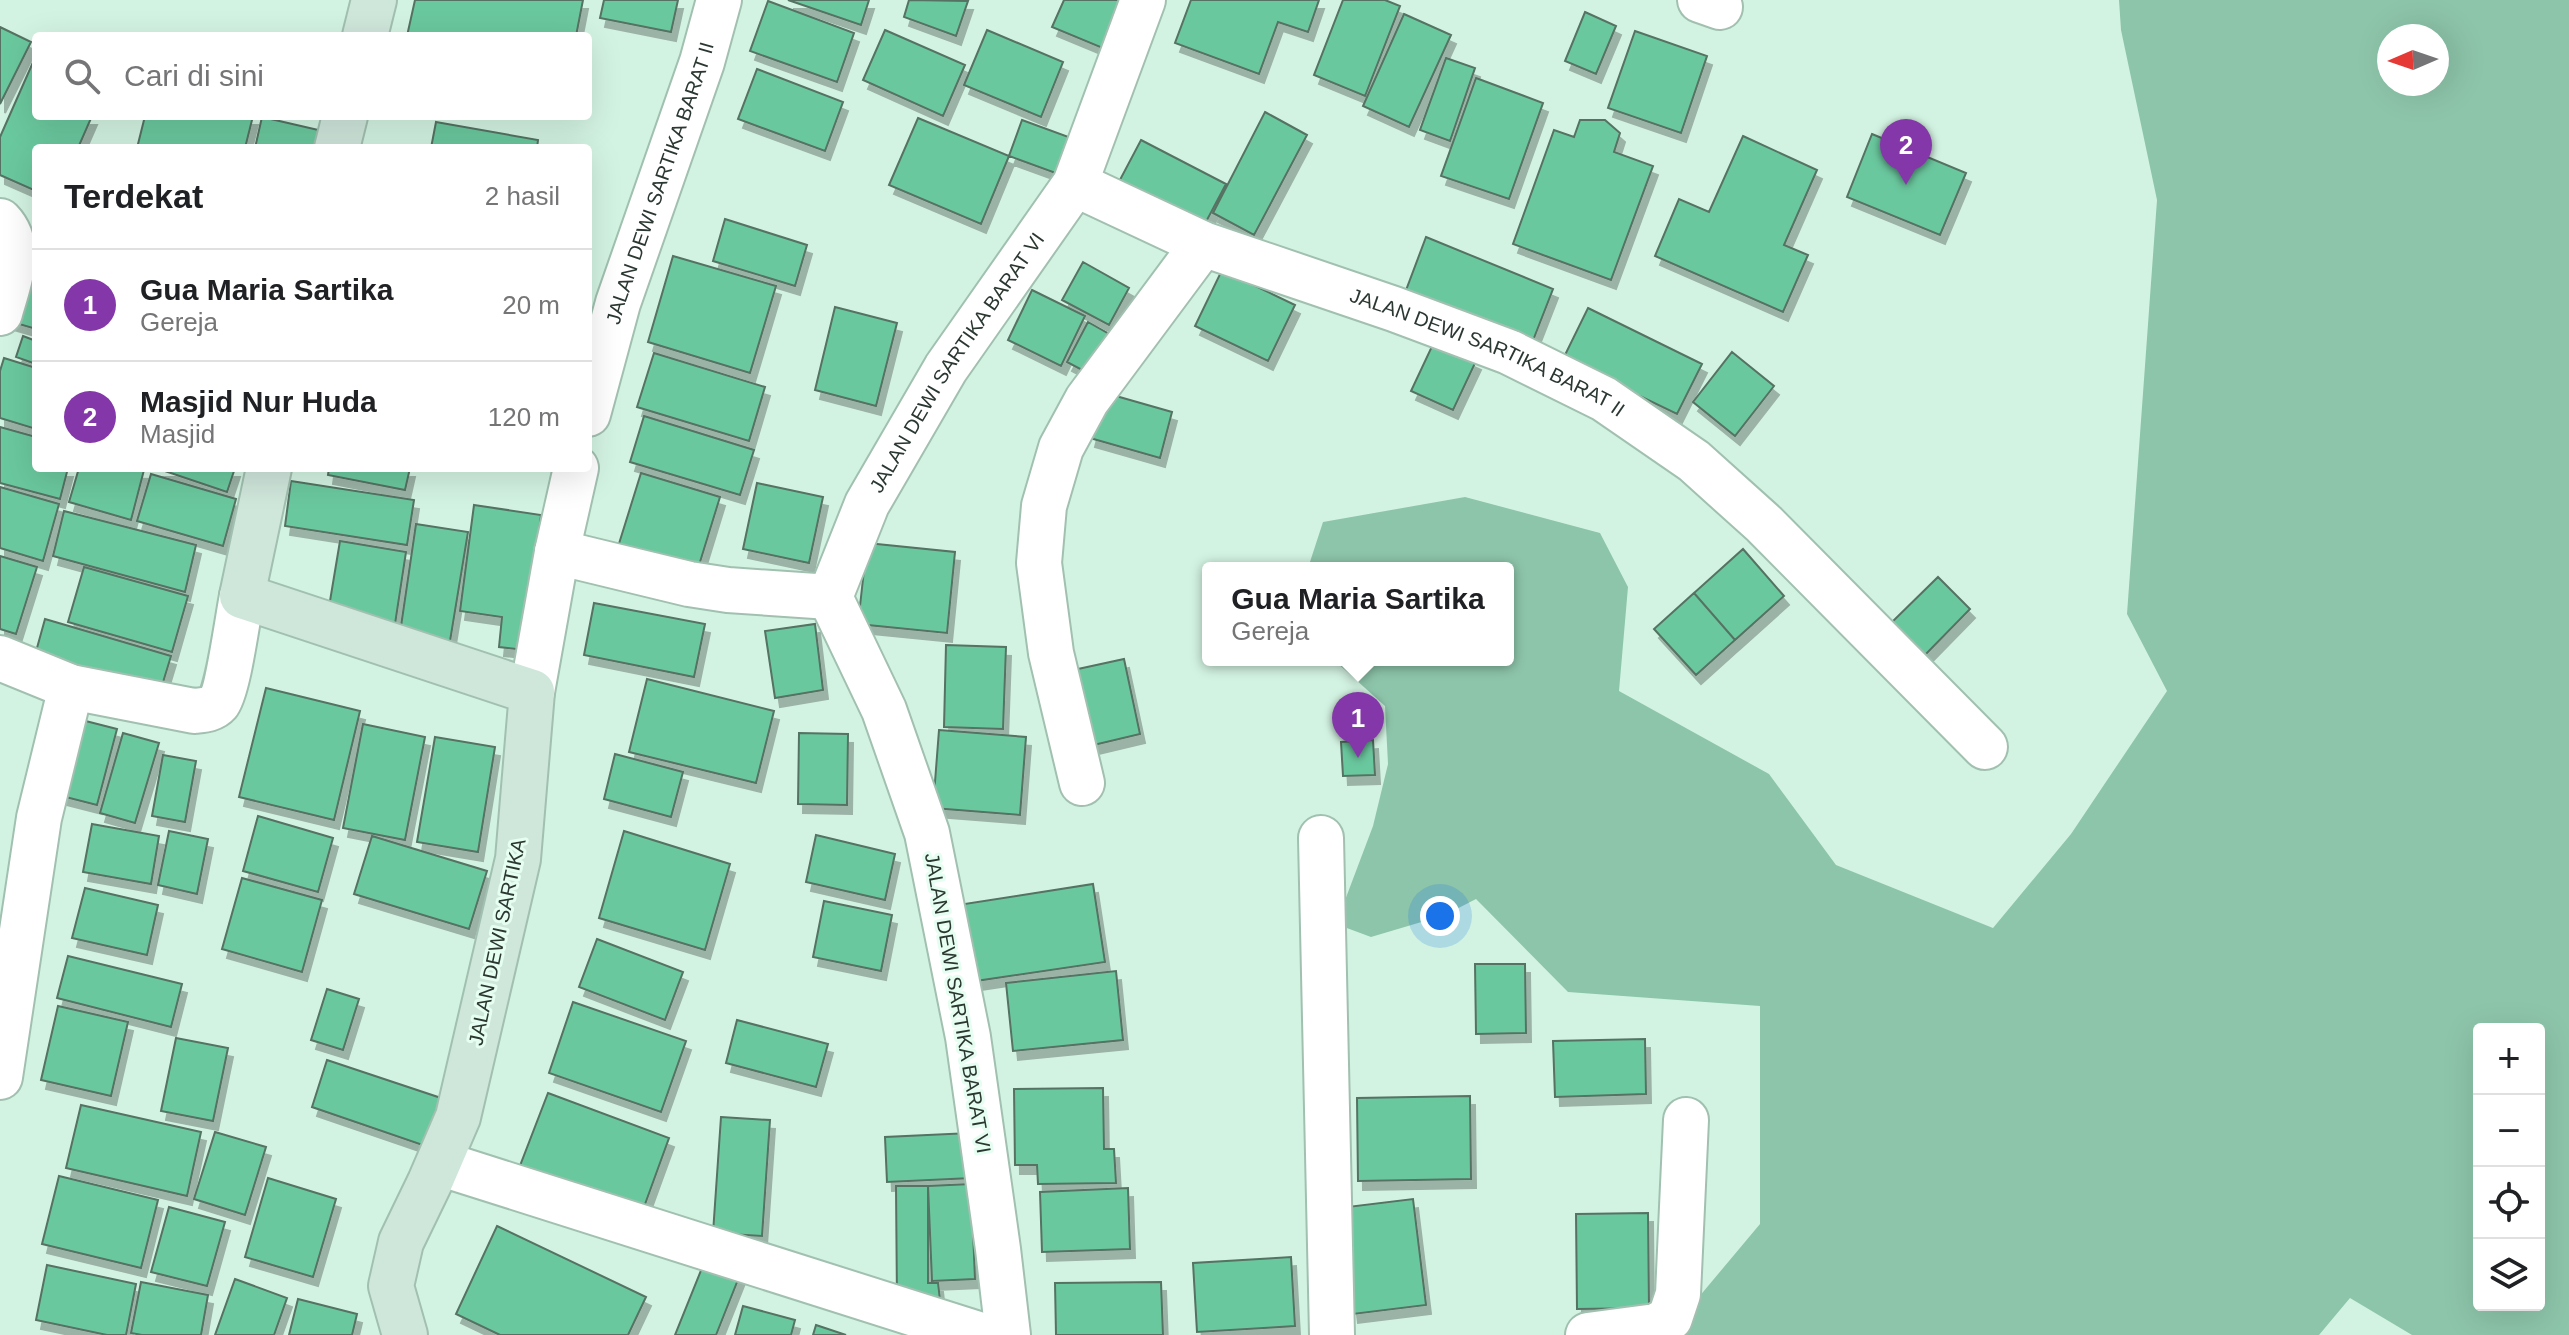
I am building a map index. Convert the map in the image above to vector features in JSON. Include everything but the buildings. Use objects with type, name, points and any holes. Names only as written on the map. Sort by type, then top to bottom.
[{"type":"street","points":[[366,32],[374,0]]},
{"type":"street","name":"JALAN DEWI SARTIKA BARAT II","points":[[592,383],[603,299],[702,62],[719,0]]},
{"type":"street","points":[[1075,184],[1143,0]]},
{"type":"street","points":[[338,144],[344,120]]},
{"type":"street","name":"JALAN DEWI SARTIKA BARAT II","points":[[1075,184],[1203,244],[1509,352],[1604,399],[1694,461],[1764,524],[1985,747]]},
{"type":"street","name":"JALAN DEWI SARTIKA BARAT VI","points":[[1008,1335],[968,1037],[927,833],[884,710],[830,597],[867,504],[946,368],[1075,184]]},
{"type":"street","points":[[0,221],[8,230],[15,252],[0,313]]},
{"type":"street","points":[[1082,783],[1049,638],[1039,563],[1044,506],[1061,448],[1087,400],[1203,244]]},
{"type":"street","points":[[0,658],[71,687],[194,711],[210,709],[220,702],[224,687],[268,472]]},
{"type":"street","points":[[242,596],[532,692],[575,472]]},
{"type":"street","points":[[557,552],[689,584],[830,597]]},
{"type":"street","points":[[0,1077],[39,818],[71,687]]},
{"type":"street","name":"JALAN DEWI SARTIKA","points":[[405,1335],[391,1286],[401,1242],[458,1117],[518,859],[532,692]]},
{"type":"street","points":[[1321,838],[1332,1335]]},
{"type":"street","points":[[1588,1335],[1656,1326],[1670,1318],[1678,1294],[1686,1120]]},
{"type":"street","points":[[439,1163],[981,1335]]},
{"type":"green space","points":[[2119,0],[2569,0],[2569,1335],[2412,1335],[2350,1298],[2319,1335],[1667,1335],[1760,1224],[1760,1006],[1568,992],[1476,899],[1445,915],[1371,937],[1336,924],[1373,826],[1388,764],[1385,706],[1341,666],[1514,666],[1514,562],[1310,562],[1323,522],[1465,497],[1600,533],[1628,587],[1619,691],[1769,774],[1836,865],[1993,928],[2071,834],[2167,691],[2127,614],[2157,200],[2121,30]]},
{"type":"place","name":"Masjid Nur Huda","points":[[1906,185]]},
{"type":"place","name":"Gua Maria Sartika","points":[[1358,758]]}]
